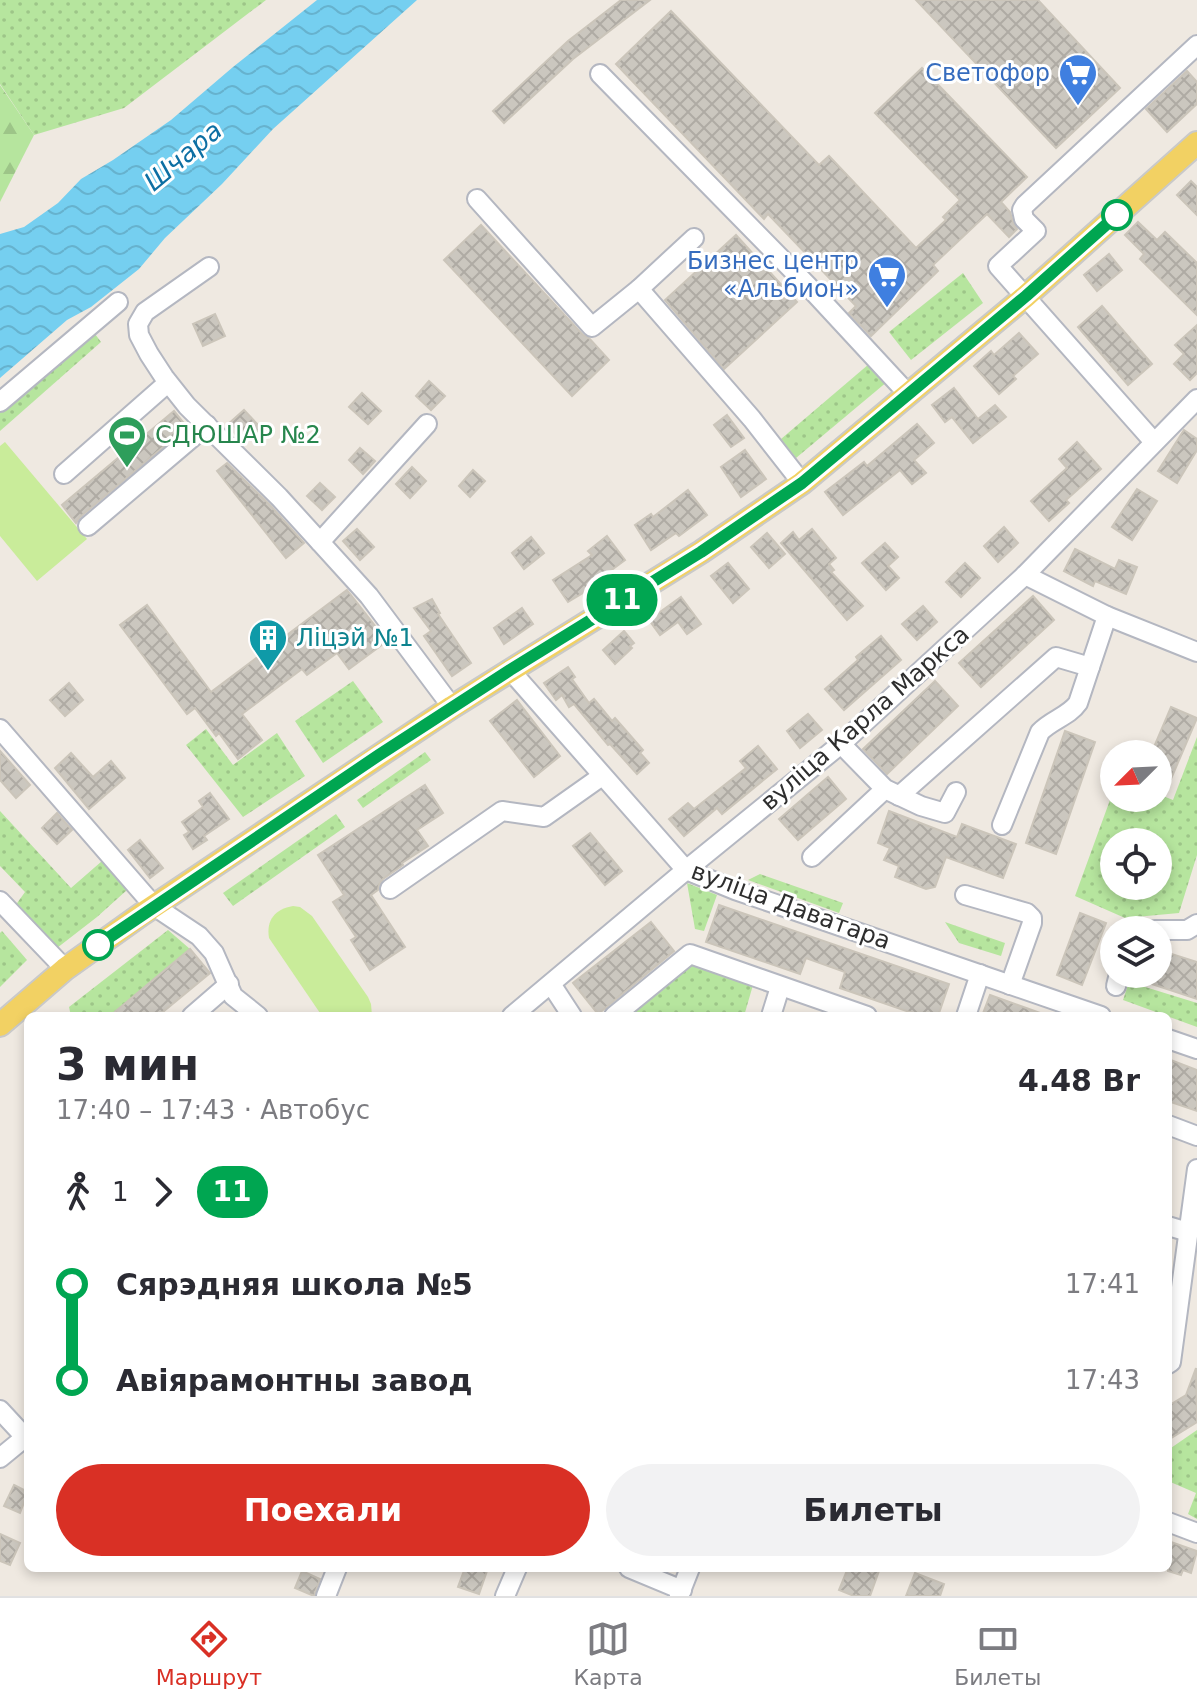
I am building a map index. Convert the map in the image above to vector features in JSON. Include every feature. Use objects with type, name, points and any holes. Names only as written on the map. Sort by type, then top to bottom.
[{"type":"main road","points":[[26,1011],[65,969],[154,906],[452,707],[701,552],[802,483],[1026,296],[1197,143]]},
{"type":"main road","points":[[0,1025],[24,1012]]},
{"type":"street","points":[[1154,442],[998,266],[1036,231],[1024,219],[1022,210],[1025,205],[1197,45]]},
{"type":"street","points":[[600,74],[808,286],[909,395]]},
{"type":"street","points":[[477,199],[592,327],[694,238]]},
{"type":"street","points":[[209,267],[145,312],[138,324],[139,335],[149,354],[179,396],[279,497],[369,596],[452,707]]},
{"type":"street","points":[[639,289],[752,419],[802,483]]},
{"type":"street","points":[[0,402],[118,302]]},
{"type":"street","points":[[64,474],[163,387]]},
{"type":"street","name":"вуліца Карла Маркса","points":[[517,1012],[841,744],[1025,575],[1197,399]]},
{"type":"street","points":[[320,542],[427,424]]},
{"type":"street","points":[[88,526],[207,425]]},
{"type":"street","points":[[1025,575],[1107,616],[1197,652]]},
{"type":"street","points":[[1002,825],[1040,732],[1078,703],[1107,616]]},
{"type":"street","points":[[812,857],[1056,657],[1090,667]]},
{"type":"street","name":"вуліца Даватара","points":[[510,670],[686,870],[735,890],[1089,1012]]},
{"type":"street","points":[[0,729],[154,906],[199,936],[214,953],[233,996],[253,1012]]},
{"type":"street","points":[[841,744],[892,793],[921,806],[945,813],[956,792]]},
{"type":"street","points":[[390,889],[502,811],[544,817],[602,776]]},
{"type":"street","points":[[965,895],[1027,913],[1032,918],[1010,985]]},
{"type":"street","points":[[0,901],[65,969]]},
{"type":"street","points":[[1172,930],[1187,930],[1197,924]]},
{"type":"street","points":[[619,1012],[690,954],[846,1012]]},
{"type":"street","points":[[967,1012],[980,974]]},
{"type":"street","points":[[197,1012],[229,984]]},
{"type":"street","points":[[551,984],[569,1012]]},
{"type":"street","points":[[772,1012],[780,987]]},
{"type":"street","points":[[1172,1040],[1197,1049]]},
{"type":"street","points":[[1172,1127],[1197,1136]]},
{"type":"street","points":[[1172,1354],[1197,1169]]},
{"type":"street","points":[[1172,1227],[1188,1232]]},
{"type":"street","points":[[0,1410],[24,1434]]},
{"type":"street","points":[[0,1458],[24,1438]]},
{"type":"street","points":[[1172,1524],[1197,1533]]},
{"type":"street","points":[[326,1596],[335,1572]]},
{"type":"street","points":[[505,1596],[515,1572]]},
{"type":"street","points":[[637,1572],[680,1593],[688,1572]]},
{"type":"green space","points":[[0,0],[266,0],[124,108],[34,135],[0,84]]},
{"type":"green space","points":[[0,85],[34,135],[0,202]]},
{"type":"green space","points":[[963,273],[983,303],[911,360],[889,332]]},
{"type":"green space","points":[[92,330],[101,342],[0,431],[0,407]]},
{"type":"green space","points":[[869,364],[888,381],[796,458],[781,439]]},
{"type":"green space","points":[[5,442],[87,539],[37,581],[0,536],[0,446]]},
{"type":"green space","points":[[353,681],[383,722],[323,763],[295,721]]},
{"type":"green space","points":[[206,729],[233,765],[277,733],[305,776],[243,817],[186,745]]},
{"type":"green space","points":[[1197,737],[1197,855],[1179,913],[1120,916],[1075,896],[1106,812],[1172,812],[1172,800]]},
{"type":"green space","points":[[425,752],[431,760],[363,808],[357,800]]},
{"type":"green space","points":[[0,811],[71,888],[102,861],[127,890],[57,948],[15,906],[25,892],[0,866]]},
{"type":"green space","points":[[336,814],[345,827],[233,906],[223,893]]},
{"type":"green space","points":[[760,874],[843,903],[839,913],[748,880]]},
{"type":"green space","points":[[687,883],[717,895],[704,931],[695,929]]},
{"type":"green space","points":[[300,907],[312,916],[368,997],[372,1012],[319,1012],[269,938],[273,916],[281,910]]},
{"type":"green space","points":[[945,922],[1005,943],[1001,956],[959,943]]},
{"type":"green space","points":[[168,930],[190,949],[115,1012],[70,1012],[69,1007]]},
{"type":"green space","points":[[2,931],[27,960],[0,987],[0,933]]},
{"type":"green space","points":[[692,964],[753,985],[745,1012],[631,1012]]},
{"type":"green space","points":[[1127,988],[1148,988],[1197,1003],[1197,1027],[1172,1018],[1172,1012],[1156,1012],[1123,1000]]},
{"type":"green space","points":[[1197,1430],[1197,1519],[1188,1514],[1196,1493],[1172,1483],[1172,1447]]},
{"type":"water","name":"Шчара","points":[[317,0],[417,0],[273,129],[222,184],[165,238],[139,269],[91,307],[67,320],[0,378],[0,234],[24,227],[58,203],[81,179],[171,120]]},
{"type":"building","points":[[621,0],[650,0],[573,59],[504,123],[493,111],[568,41]]},
{"type":"building","points":[[916,0],[1038,0],[1120,88],[1056,148]]},
{"type":"building","points":[[671,11],[819,165],[829,156],[916,248],[946,220],[943,217],[960,200],[875,113],[922,68],[1027,177],[1001,202],[1010,212],[1017,229],[1009,237],[987,214],[933,265],[938,271],[871,336],[849,313],[856,306],[768,214],[764,219],[616,64]]},
{"type":"building","points":[[1187,71],[1197,82],[1197,104],[1167,132],[1146,109]]},
{"type":"building","points":[[1191,181],[1197,187],[1197,215],[1177,195]]},
{"type":"building","points":[[1138,222],[1157,240],[1165,232],[1197,263],[1197,315],[1140,259],[1144,254],[1125,235]]},
{"type":"building","points":[[481,225],[609,360],[572,396],[444,260]]},
{"type":"building","points":[[736,235],[797,302],[724,369],[665,300]]},
{"type":"building","points":[[1109,254],[1122,270],[1097,291],[1084,275]]},
{"type":"building","points":[[1102,306],[1152,364],[1128,385],[1078,327]]},
{"type":"building","points":[[215,314],[225,336],[203,346],[193,324]]},
{"type":"building","points":[[1197,325],[1197,373],[1190,380],[1174,364],[1184,354],[1175,345]]},
{"type":"building","points":[[1019,333],[1038,354],[1013,376],[1016,379],[999,394],[974,366],[991,351],[994,355]]},
{"type":"building","points":[[429,381],[445,396],[431,410],[416,396]]},
{"type":"building","points":[[954,388],[978,419],[995,405],[1006,417],[973,443],[952,417],[945,422],[932,405]]},
{"type":"building","points":[[362,393],[381,411],[368,424],[349,407]]},
{"type":"building","points":[[244,410],[261,428],[244,443],[227,425]]},
{"type":"building","name":"СДЮШАР №2","points":[[174,411],[187,427],[76,523],[62,505]]},
{"type":"building","points":[[727,415],[744,438],[731,447],[714,425]]},
{"type":"building","points":[[917,424],[934,443],[914,460],[926,473],[912,484],[900,470],[843,515],[825,492],[864,462],[867,466]]},
{"type":"building","points":[[1184,430],[1197,439],[1197,450],[1177,483],[1158,471]]},
{"type":"building","points":[[1077,442],[1101,469],[1066,500],[1069,503],[1049,521],[1031,501],[1067,468],[1059,459]]},
{"type":"building","points":[[360,448],[375,461],[363,474],[349,460]]},
{"type":"building","points":[[745,450],[766,479],[741,497],[721,467]]},
{"type":"building","points":[[227,463],[304,543],[286,558],[217,471]]},
{"type":"building","points":[[412,467],[426,481],[410,498],[396,484]]},
{"type":"building","points":[[473,470],[485,481],[470,497],[459,486]]},
{"type":"building","points":[[320,483],[335,497],[322,510],[307,496]]},
{"type":"building","points":[[1137,489],[1157,501],[1132,540],[1112,527]]},
{"type":"building","points":[[688,490],[707,515],[679,536],[676,533],[651,550],[635,525],[651,514],[653,517]]},
{"type":"building","points":[[1004,527],[1018,543],[998,562],[984,546]]},
{"type":"building","points":[[357,529],[374,547],[360,560],[343,541]]},
{"type":"building","points":[[812,529],[836,558],[829,564],[834,570],[831,572],[863,606],[847,620],[781,543],[793,532],[799,540]]},
{"type":"building","points":[[767,533],[785,554],[769,568],[751,547]]},
{"type":"building","points":[[607,536],[625,560],[568,602],[553,580],[592,555],[588,551]]},
{"type":"building","points":[[531,537],[544,553],[524,569],[512,553]]},
{"type":"building","points":[[885,543],[898,557],[888,566],[899,578],[886,590],[862,563]]},
{"type":"building","points":[[1075,549],[1115,569],[1119,560],[1137,567],[1126,594],[1095,581],[1093,586],[1064,571]]},
{"type":"building","points":[[728,563],[749,589],[733,603],[711,576]]},
{"type":"building","points":[[965,563],[980,578],[961,597],[946,582]]},
{"type":"building","name":"Ліцэй №1","points":[[347,590],[387,641],[349,669],[337,653],[307,675],[302,669],[242,714],[262,740],[238,759],[195,708],[187,714],[120,625],[147,605],[211,692]]},
{"type":"building","points":[[1033,596],[1054,620],[981,687],[959,663]]},
{"type":"building","points":[[681,597],[701,624],[687,634],[678,622],[660,635],[649,620]]},
{"type":"building","points":[[432,599],[438,614],[471,663],[452,676],[424,636],[431,631],[414,608]]},
{"type":"building","points":[[923,606],[937,622],[917,640],[902,624]]},
{"type":"building","points":[[522,608],[533,624],[504,644],[494,628]]},
{"type":"building","points":[[624,631],[634,643],[615,664],[603,650]]},
{"type":"building","points":[[881,636],[901,660],[844,710],[825,689]]},
{"type":"building","points":[[568,667],[575,677],[572,679],[589,703],[594,699],[643,750],[640,753],[649,763],[637,774],[574,704],[569,707],[562,695],[556,700],[544,683]]},
{"type":"building","points":[[935,681],[958,706],[887,774],[863,749]]},
{"type":"building","points":[[69,683],[83,700],[65,716],[50,700]]},
{"type":"building","points":[[517,700],[560,756],[534,777],[490,721]]},
{"type":"building","points":[[1171,707],[1197,718],[1172,777],[1172,740],[1157,740]]},
{"type":"building","points":[[808,714],[822,730],[800,748],[787,731]]},
{"type":"building","points":[[1065,731],[1095,742],[1056,854],[1026,843]]},
{"type":"building","points":[[758,746],[777,769],[722,814],[717,808],[684,836],[669,819],[688,803],[694,809],[746,768],[740,761]]},
{"type":"building","points":[[0,751],[30,785],[16,798],[0,780]]},
{"type":"building","points":[[71,753],[93,777],[111,761],[125,778],[89,809],[55,768]]},
{"type":"building","points":[[828,777],[846,799],[798,840],[779,819]]},
{"type":"building","points":[[425,785],[443,813],[417,830],[428,846],[383,879],[378,890],[371,895],[405,947],[370,970],[351,940],[356,937],[333,902],[344,895],[318,855]]},
{"type":"building","points":[[210,793],[229,819],[204,836],[207,840],[193,849],[184,835],[189,832],[182,822],[203,807],[199,801]]},
{"type":"building","points":[[889,811],[957,837],[962,824],[1016,844],[1003,878],[946,857],[935,887],[926,889],[895,877],[899,866],[884,860],[890,848],[878,843]]},
{"type":"building","points":[[57,813],[72,830],[57,844],[42,828]]},
{"type":"building","points":[[590,833],[622,871],[605,885],[573,846]]},
{"type":"building","points":[[140,840],[163,868],[150,878],[128,850]]},
{"type":"building","points":[[719,905],[949,984],[939,1012],[909,1012],[840,988],[845,972],[806,958],[800,974],[706,942]]},
{"type":"building","points":[[1080,913],[1100,921],[1100,938],[1082,985],[1057,975]]},
{"type":"building","points":[[651,922],[674,951],[600,1012],[596,1012],[573,983]]},
{"type":"building","points":[[190,949],[210,973],[163,1012],[115,1012]]},
{"type":"building","points":[[1172,954],[1197,962],[1197,999],[1164,988],[1172,988]]},
{"type":"building","points":[[990,995],[1037,1012],[984,1012]]},
{"type":"building","points":[[1172,1061],[1197,1070],[1197,1111],[1172,1102]]},
{"type":"building","points":[[1196,1368],[1197,1422],[1172,1438],[1172,1404],[1186,1395]]},
{"type":"building","points":[[14,1485],[24,1490],[20,1513],[4,1506]]},
{"type":"building","points":[[0,1534],[20,1543],[10,1565],[0,1561]]},
{"type":"building","points":[[1172,1542],[1197,1551],[1191,1573],[1183,1570],[1181,1575],[1171,1572]]},
{"type":"building","points":[[302,1572],[320,1579],[314,1596],[295,1588]]},
{"type":"building","points":[[464,1572],[487,1572],[479,1594],[458,1587]]},
{"type":"building","points":[[846,1572],[879,1572],[870,1596],[854,1596],[839,1590]]},
{"type":"building","points":[[915,1573],[944,1584],[940,1596],[906,1596]]},
{"type":"bus line","name":"11","points":[[98,945],[379,755],[701,552],[802,483],[1026,296],[1117,215]]},
{"type":"place","name":"Светофор","points":[[1078,107]]},
{"type":"place","name":"Бизнес центр «Альбион»","points":[[887,309]]},
{"type":"place","name":"СДЮШАР №2","points":[[127,469]]},
{"type":"place","name":"Ліцэй №1","points":[[268,672]]}]
